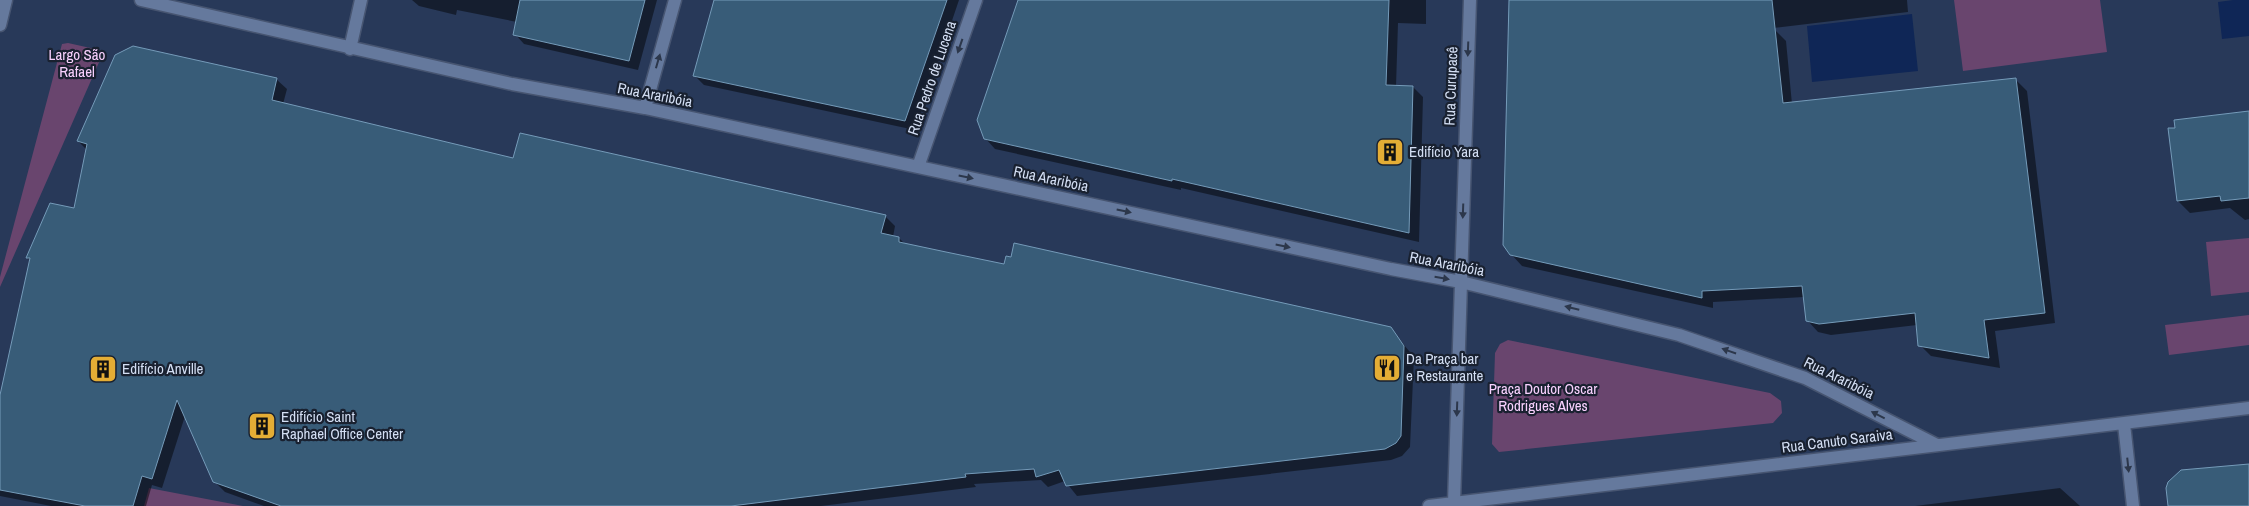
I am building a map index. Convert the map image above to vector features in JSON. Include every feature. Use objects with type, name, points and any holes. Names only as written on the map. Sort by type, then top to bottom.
[{"type":"street","points":[[0,26],[6,0]]},
{"type":"street","name":"Rua Araribóia","points":[[141,0],[350,49],[512,84],[645,108],[1391,269],[1461,282],[1679,334],[1806,378],[1936,445]]},
{"type":"street","points":[[350,49],[361,0]]},
{"type":"street","points":[[645,108],[675,0]]},
{"type":"street","name":"Rua Pedro de Lucena","points":[[918,167],[976,0]]},
{"type":"street","name":"Rua Curupacê","points":[[1454,503],[1470,0]]},
{"type":"street","name":"Rua Canuto Saraiva","points":[[1429,506],[2249,408]]},
{"type":"street","points":[[2124,424],[2133,506]]},
{"type":"green space","points":[[1954,0],[2100,0],[2107,52],[1963,71]]},
{"type":"green space","name":"Largo São Rafael","points":[[68,43],[104,51],[0,287],[0,277],[62,44]]},
{"type":"green space","points":[[2249,238],[2249,292],[2211,296],[2206,242]]},
{"type":"green space","points":[[2249,315],[2249,345],[2169,355],[2165,325]]},
{"type":"green space","name":"Praça Doutor Oscar Rodrigues Alves","points":[[1508,340],[1770,393],[1781,401],[1782,413],[1773,423],[1499,452],[1492,444],[1495,353],[1500,344]]},
{"type":"green space","points":[[149,488],[243,506],[144,506]]},
{"type":"water","points":[[2249,0],[2249,36],[2222,39],[2218,2]]},
{"type":"water","points":[[1912,14],[1918,71],[1812,82],[1807,26]]},
{"type":"building","points":[[520,0],[645,0],[629,61],[513,35]]},
{"type":"building","points":[[714,0],[947,0],[905,121],[693,76]]},
{"type":"building","points":[[1018,0],[1389,0],[1386,85],[1413,86],[1409,233],[1172,179],[1172,181],[984,139],[977,120]]},
{"type":"building","points":[[1509,0],[1772,0],[1783,103],[2016,78],[2045,313],[1984,320],[1989,358],[1918,346],[1915,313],[1819,324],[1806,321],[1802,286],[1702,291],[1702,298],[1510,255],[1503,245]]},
{"type":"building","points":[[133,46],[277,78],[272,100],[513,158],[520,133],[886,215],[881,233],[899,237],[899,242],[1004,264],[1006,256],[1011,257],[1014,243],[1391,327],[1404,346],[1401,436],[1396,443],[1385,449],[1066,486],[1059,470],[1036,477],[1034,469],[965,474],[966,477],[731,506],[281,506],[213,482],[177,400],[152,479],[142,476],[133,506],[85,506],[0,490],[0,395],[30,258],[26,258],[50,203],[74,208],[87,144],[77,141],[115,55]]},
{"type":"building","points":[[2249,111],[2249,198],[2221,201],[2220,196],[2177,201],[2168,128],[2175,128],[2174,120]]},
{"type":"building","points":[[2249,464],[2249,506],[2168,506],[2166,488],[2168,482],[2181,470]]},
{"type":"place","name":"Edifício Yara","points":[[1390,152]]},
{"type":"place","name":"Da Praça bar e Restaurante","points":[[1387,368]]},
{"type":"place","name":"Edifício Anville","points":[[103,369]]},
{"type":"place","name":"Edifício Saint Raphael Office Center","points":[[262,426]]}]
